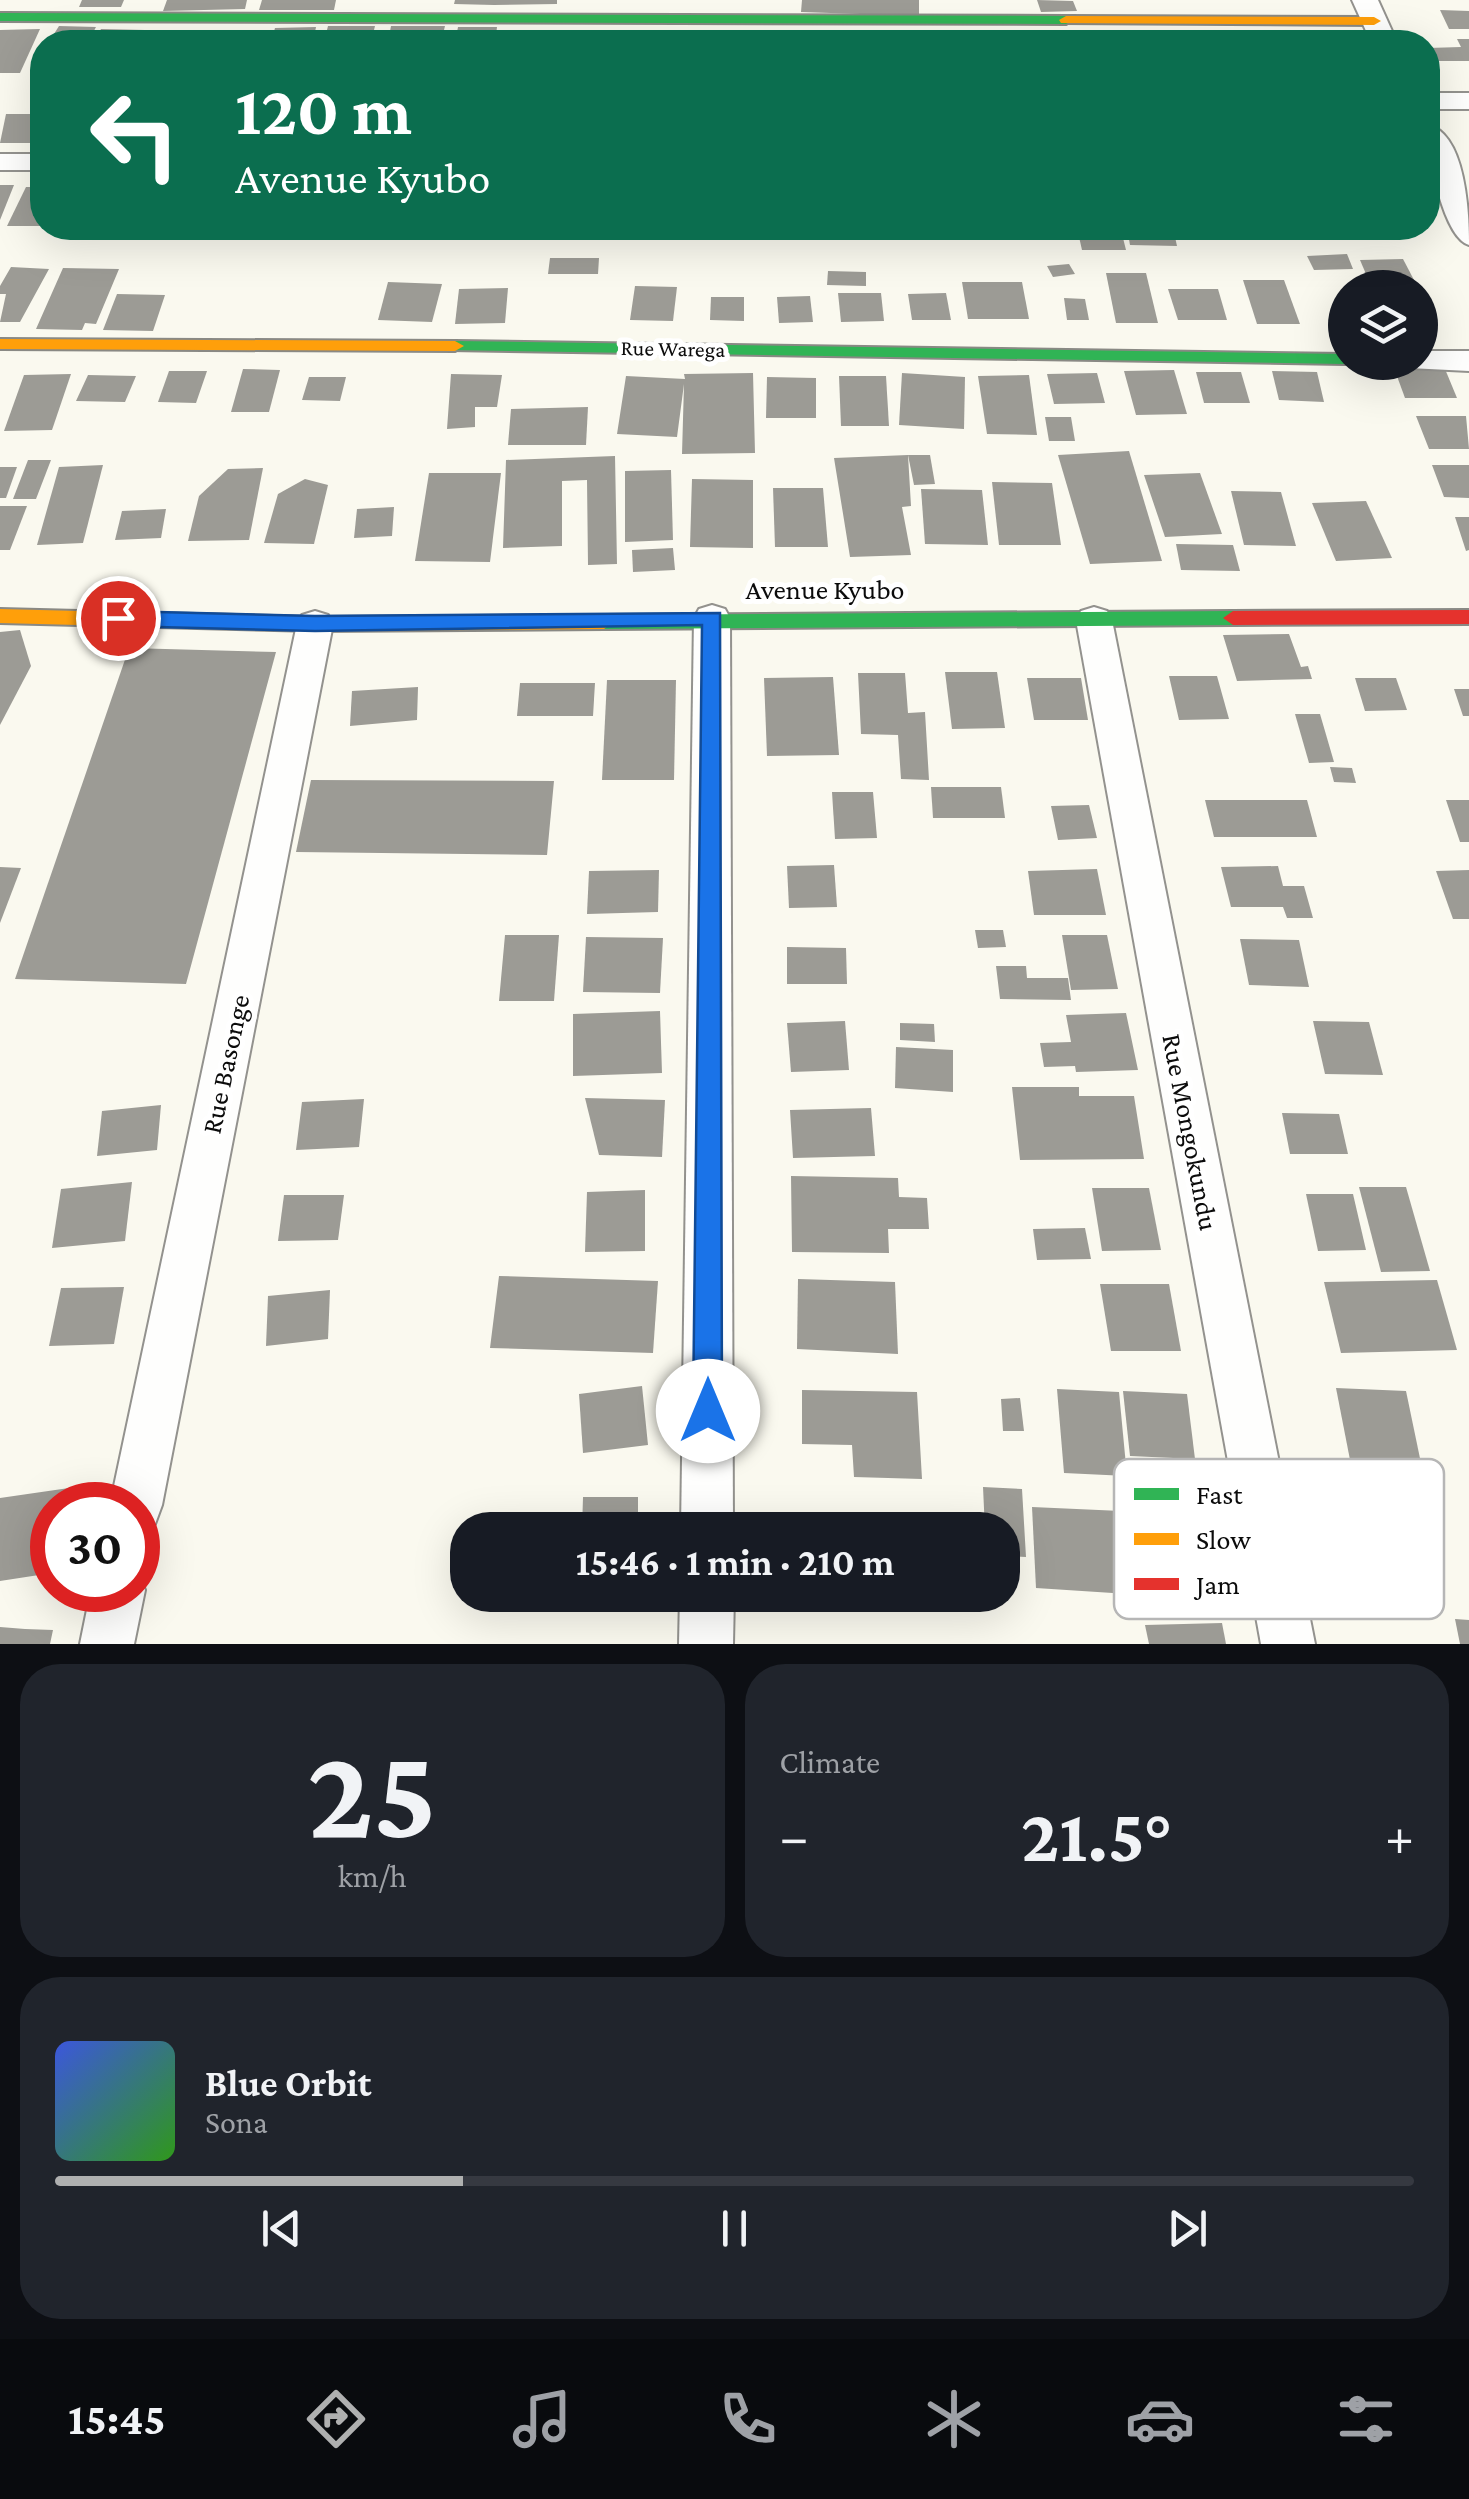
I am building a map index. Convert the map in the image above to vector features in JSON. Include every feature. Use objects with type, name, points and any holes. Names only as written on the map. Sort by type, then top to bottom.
[{"type":"street","points":[[0,16],[1374,21]]},
{"type":"street","points":[[1440,101],[1469,101]]},
{"type":"street","points":[[0,162],[30,162]]},
{"type":"street","points":[[1440,174],[1469,236]]},
{"type":"street","name":"Rue Warega","points":[[0,344],[529,346],[1328,359]]},
{"type":"street","points":[[1438,360],[1469,361]]},
{"type":"street","name":"Avenue Kyubo","points":[[0,616],[315,624],[712,618],[1469,617]]},
{"type":"street","points":[[707,1512],[712,618]]},
{"type":"street","name":"Rue Mongokundu","points":[[1094,620],[1253,1459]]},
{"type":"street","name":"Rue Basonge","points":[[141,1482],[315,624]]},
{"type":"street","points":[[108,1644],[114,1612]]},
{"type":"street","points":[[706,1612],[706,1644]]},
{"type":"street","name":"Rue Mongokundu","points":[[1283,1619],[1288,1644]]},
{"type":"building","points":[[82,0],[124,0],[121,7],[79,7]]},
{"type":"building","points":[[167,0],[247,0],[245,9],[163,11]]},
{"type":"building","points":[[262,0],[336,0],[334,10],[259,10]]},
{"type":"building","points":[[455,0],[557,0],[557,4],[454,4]]},
{"type":"building","points":[[802,0],[919,0],[919,16],[801,12]]},
{"type":"building","points":[[1037,0],[1073,1],[1077,11],[1041,12]]},
{"type":"building","points":[[1440,10],[1469,11],[1469,29],[1449,29]]},
{"type":"building","points":[[59,26],[96,27],[94,30],[56,30]]},
{"type":"building","points":[[328,26],[375,26],[374,30],[327,30]]},
{"type":"building","points":[[391,26],[445,26],[444,30],[390,30]]},
{"type":"building","points":[[316,27],[315,30],[275,28]]},
{"type":"building","points":[[458,27],[497,27],[497,30],[457,30]]},
{"type":"building","points":[[40,29],[30,30],[30,51],[20,73],[0,73],[0,30]]},
{"type":"building","points":[[1457,39],[1469,39],[1469,61],[1440,61],[1440,48],[1461,47]]},
{"type":"building","points":[[6,114],[30,114],[30,143],[0,143]]},
{"type":"building","points":[[0,185],[14,185],[0,220]]},
{"type":"building","points":[[26,187],[30,187],[30,226],[7,226]]},
{"type":"building","points":[[1080,240],[1124,240],[1126,250],[1082,250]]},
{"type":"building","points":[[1129,240],[1176,240],[1177,246],[1130,245]]},
{"type":"building","points":[[1347,254],[1353,269],[1314,270],[1307,256]]},
{"type":"building","points":[[550,258],[599,258],[598,274],[548,274]]},
{"type":"building","points":[[1403,259],[1409,270],[1364,270],[1360,260]]},
{"type":"building","points":[[1069,264],[1075,274],[1053,277],[1047,266]]},
{"type":"building","points":[[11,267],[49,269],[20,322],[0,322],[6,294],[0,294],[0,286]]},
{"type":"building","points":[[63,268],[119,269],[96,324],[85,323],[82,330],[36,329]]},
{"type":"building","points":[[828,271],[866,272],[866,286],[827,285]]},
{"type":"building","points":[[1106,273],[1146,273],[1158,323],[1116,323]]},
{"type":"building","points":[[1243,280],[1284,280],[1300,324],[1257,324]]},
{"type":"building","points":[[388,282],[442,284],[432,322],[378,320]]},
{"type":"building","points":[[962,282],[1022,282],[1029,319],[968,319]]},
{"type":"building","points":[[635,286],[677,287],[673,321],[630,320]]},
{"type":"building","points":[[508,288],[505,323],[455,324],[459,289]]},
{"type":"building","points":[[1168,289],[1218,289],[1227,320],[1178,320]]},
{"type":"building","points":[[838,293],[881,293],[884,321],[841,322]]},
{"type":"building","points":[[946,293],[951,320],[912,320],[908,294]]},
{"type":"building","points":[[117,294],[165,295],[153,331],[103,330]]},
{"type":"building","points":[[810,296],[813,322],[779,323],[777,297]]},
{"type":"building","points":[[711,297],[744,297],[744,321],[710,320]]},
{"type":"building","points":[[1064,298],[1085,299],[1089,320],[1067,320]]},
{"type":"building","points":[[243,369],[280,370],[269,412],[231,412]]},
{"type":"building","points":[[1438,369],[1445,369],[1457,398],[1405,398],[1398,380],[1438,380]]},
{"type":"building","points":[[1174,370],[1187,414],[1136,415],[1124,371]]},
{"type":"building","points":[[169,371],[207,371],[196,403],[158,402]]},
{"type":"building","points":[[1272,371],[1317,372],[1324,402],[1279,400]]},
{"type":"building","points":[[1196,372],[1241,372],[1250,403],[1204,403]]},
{"type":"building","points":[[753,373],[755,453],[682,454],[684,384],[677,437],[617,434],[626,376],[685,379],[684,374]]},
{"type":"building","points":[[902,373],[965,377],[964,429],[899,425]]},
{"type":"building","points":[[1097,373],[1105,403],[1054,404],[1047,374]]},
{"type":"building","points":[[71,374],[52,430],[4,431],[24,375]]},
{"type":"building","points":[[451,374],[502,375],[497,407],[475,407],[475,427],[447,429]]},
{"type":"building","points":[[88,375],[136,376],[125,402],[76,401]]},
{"type":"building","points":[[1029,375],[1037,435],[987,434],[978,376]]},
{"type":"building","points":[[839,376],[886,376],[889,426],[841,426]]},
{"type":"building","points":[[309,377],[346,377],[340,401],[302,400]]},
{"type":"building","points":[[767,377],[816,378],[816,418],[766,418]]},
{"type":"building","points":[[588,407],[586,445],[508,445],[511,409]]},
{"type":"building","points":[[1416,416],[1466,416],[1469,449],[1429,449]]},
{"type":"building","points":[[1045,417],[1071,417],[1075,441],[1049,441]]},
{"type":"building","points":[[1129,451],[1162,561],[1090,564],[1058,455]]},
{"type":"building","points":[[908,455],[930,455],[935,484],[914,485]]},
{"type":"building","points":[[908,455],[911,506],[902,507],[911,555],[850,557],[834,458]]},
{"type":"building","points":[[615,456],[617,564],[588,565],[587,480],[562,481],[562,546],[503,548],[506,460]]},
{"type":"building","points":[[28,460],[51,460],[36,499],[13,499]]},
{"type":"building","points":[[103,465],[83,543],[37,545],[59,467]]},
{"type":"building","points":[[1432,465],[1469,465],[1469,498],[1444,497]]},
{"type":"building","points":[[0,467],[17,467],[6,498],[0,498]]},
{"type":"building","points":[[263,468],[249,540],[188,541],[199,496],[228,469]]},
{"type":"building","points":[[671,470],[673,540],[625,542],[625,471]]},
{"type":"building","points":[[429,473],[501,473],[490,562],[415,561]]},
{"type":"building","points":[[1200,473],[1222,534],[1165,537],[1144,475]]},
{"type":"building","points":[[305,479],[328,485],[314,544],[264,543],[278,494]]},
{"type":"building","points":[[692,479],[753,480],[753,548],[690,547]]},
{"type":"building","points":[[992,482],[1052,483],[1061,545],[999,545]]},
{"type":"building","points":[[773,488],[823,488],[828,547],[775,547]]},
{"type":"building","points":[[921,489],[982,490],[988,545],[925,544]]},
{"type":"building","points":[[1231,491],[1281,492],[1296,546],[1244,545]]},
{"type":"building","points":[[1366,501],[1392,558],[1336,561],[1312,503]]},
{"type":"building","points":[[0,506],[27,506],[10,550],[0,550]]},
{"type":"building","points":[[394,507],[392,536],[354,538],[357,509]]},
{"type":"building","points":[[166,509],[161,538],[115,540],[122,511]]},
{"type":"building","points":[[1455,517],[1469,517],[1469,550],[1466,551]]},
{"type":"building","points":[[1176,544],[1233,545],[1240,571],[1181,570]]},
{"type":"building","points":[[673,548],[675,570],[633,572],[632,550]]},
{"type":"building","points":[[20,630],[31,666],[0,725],[0,632]]},
{"type":"building","points":[[1289,634],[1301,667],[1308,666],[1312,679],[1237,681],[1223,635]]},
{"type":"building","points":[[129,648],[276,652],[186,984],[15,979]]},
{"type":"building","points":[[945,672],[997,672],[1005,728],[952,729]]},
{"type":"building","points":[[858,673],[905,673],[908,713],[925,712],[929,780],[901,779],[898,735],[861,734]]},
{"type":"building","points":[[1169,676],[1217,676],[1229,719],[1179,720]]},
{"type":"building","points":[[833,677],[839,755],[767,756],[764,678]]},
{"type":"building","points":[[1027,678],[1081,678],[1088,720],[1034,720]]},
{"type":"building","points":[[1355,678],[1396,678],[1407,710],[1365,711]]},
{"type":"building","points":[[607,680],[676,680],[674,780],[602,780]]},
{"type":"building","points":[[520,683],[595,683],[593,716],[517,716]]},
{"type":"building","points":[[418,687],[417,720],[350,726],[352,691]]},
{"type":"building","points":[[1454,689],[1469,689],[1469,716],[1463,716]]},
{"type":"building","points":[[1295,714],[1320,714],[1334,762],[1309,763]]},
{"type":"building","points":[[1330,767],[1352,768],[1356,783],[1334,782]]},
{"type":"building","points":[[311,780],[554,781],[547,855],[296,852]]},
{"type":"building","points":[[931,787],[1001,787],[1005,818],[933,818]]},
{"type":"building","points":[[832,792],[873,792],[877,838],[835,839]]},
{"type":"building","points":[[1205,800],[1307,800],[1317,837],[1214,837]]},
{"type":"building","points":[[1446,800],[1469,800],[1469,842],[1460,842]]},
{"type":"building","points":[[1089,805],[1097,838],[1058,840],[1051,806]]},
{"type":"building","points":[[834,865],[837,907],[789,908],[787,866]]},
{"type":"building","points":[[1278,866],[1283,886],[1304,886],[1313,918],[1287,918],[1283,907],[1231,907],[1221,867]]},
{"type":"building","points":[[0,867],[21,868],[0,923]]},
{"type":"building","points":[[1097,869],[1106,915],[1034,915],[1028,871]]},
{"type":"building","points":[[659,870],[658,912],[587,914],[589,871]]},
{"type":"building","points":[[1469,870],[1469,919],[1453,919],[1436,871]]},
{"type":"building","points":[[975,930],[1003,930],[1006,947],[978,948]]},
{"type":"building","points":[[505,935],[559,935],[554,1001],[499,1001]]},
{"type":"building","points":[[1062,935],[1107,935],[1118,989],[1071,990]]},
{"type":"building","points":[[586,937],[663,938],[660,993],[583,992]]},
{"type":"building","points":[[1240,939],[1299,940],[1309,987],[1249,985]]},
{"type":"building","points":[[787,947],[846,948],[847,984],[787,984]]},
{"type":"building","points":[[996,966],[1026,966],[1027,978],[1068,978],[1071,1000],[1000,999]]},
{"type":"building","points":[[660,1011],[662,1073],[573,1076],[573,1014]]},
{"type":"building","points":[[1126,1013],[1138,1070],[1076,1072],[1075,1066],[1044,1067],[1040,1043],[1071,1042],[1066,1015]]},
{"type":"building","points":[[845,1021],[849,1070],[791,1072],[787,1023]]},
{"type":"building","points":[[1313,1021],[1369,1022],[1383,1075],[1325,1074]]},
{"type":"building","points":[[900,1023],[934,1024],[935,1042],[900,1040]]},
{"type":"building","points":[[896,1047],[953,1050],[953,1092],[895,1088]]},
{"type":"building","points":[[1012,1087],[1079,1087],[1079,1096],[1134,1096],[1144,1159],[1020,1160]]},
{"type":"building","points":[[585,1098],[665,1100],[662,1157],[599,1155]]},
{"type":"building","points":[[364,1099],[359,1147],[296,1150],[302,1102]]},
{"type":"building","points":[[161,1105],[157,1150],[97,1156],[102,1111]]},
{"type":"building","points":[[871,1108],[875,1156],[793,1158],[790,1110]]},
{"type":"building","points":[[1282,1113],[1339,1114],[1348,1154],[1290,1154]]},
{"type":"building","points":[[791,1176],[898,1178],[899,1197],[927,1198],[929,1229],[888,1229],[889,1253],[792,1252]]},
{"type":"building","points":[[132,1182],[125,1241],[52,1248],[61,1189]]},
{"type":"building","points":[[1359,1187],[1406,1187],[1430,1271],[1381,1272]]},
{"type":"building","points":[[1092,1188],[1149,1188],[1161,1250],[1102,1251]]},
{"type":"building","points":[[645,1190],[645,1251],[585,1252],[587,1192]]},
{"type":"building","points":[[1306,1194],[1353,1194],[1366,1250],[1318,1251]]},
{"type":"building","points":[[284,1195],[344,1195],[338,1240],[278,1241]]},
{"type":"building","points":[[1085,1228],[1091,1259],[1037,1260],[1033,1229]]},
{"type":"building","points":[[499,1276],[658,1281],[653,1353],[490,1348]]},
{"type":"building","points":[[798,1279],[895,1282],[898,1354],[797,1349]]},
{"type":"building","points":[[1437,1280],[1457,1350],[1341,1353],[1324,1282]]},
{"type":"building","points":[[1100,1284],[1169,1284],[1181,1351],[1111,1351]]},
{"type":"building","points":[[124,1287],[114,1344],[49,1346],[61,1288]]},
{"type":"building","points":[[330,1290],[328,1339],[266,1346],[268,1296]]},
{"type":"building","points":[[642,1386],[648,1445],[583,1453],[579,1394]]},
{"type":"building","points":[[1336,1388],[1406,1391],[1420,1459],[1350,1459]]},
{"type":"building","points":[[1057,1389],[1119,1392],[1125,1459],[1114,1459],[1114,1475],[1064,1473]]},
{"type":"building","points":[[802,1390],[917,1392],[922,1479],[854,1477],[852,1445],[802,1444]]},
{"type":"building","points":[[1123,1391],[1187,1394],[1195,1459],[1130,1456]]},
{"type":"building","points":[[1020,1398],[1024,1431],[1003,1431],[1001,1399]]},
{"type":"building","points":[[983,1487],[1022,1489],[1026,1557],[1020,1557],[1020,1512],[984,1512]]},
{"type":"building","points":[[30,1494],[30,1576],[0,1581],[0,1498]]},
{"type":"building","points":[[583,1497],[638,1497],[638,1512],[583,1512]]},
{"type":"building","points":[[1032,1507],[1114,1511],[1114,1593],[1036,1588]]},
{"type":"building","points":[[1455,1619],[1469,1620],[1469,1644],[1460,1644]]},
{"type":"building","points":[[1222,1623],[1226,1644],[1149,1644],[1145,1625]]},
{"type":"building","points":[[0,1627],[53,1630],[50,1644],[0,1644]]},
{"type":"traffic: fast","points":[[0,17],[1066,20]]},
{"type":"traffic: fast","points":[[455,346],[1328,359]]},
{"type":"traffic: fast","points":[[604,622],[1233,618]]},
{"type":"traffic: slow","points":[[1066,20],[1374,21]]},
{"type":"traffic: slow","points":[[0,344],[455,346]]},
{"type":"traffic: slow","points":[[0,616],[315,624],[604,622]]},
{"type":"traffic: jam","points":[[1233,618],[1469,617]]},
{"type":"route","points":[[118,618],[315,624],[712,618],[708,1411]]}]
